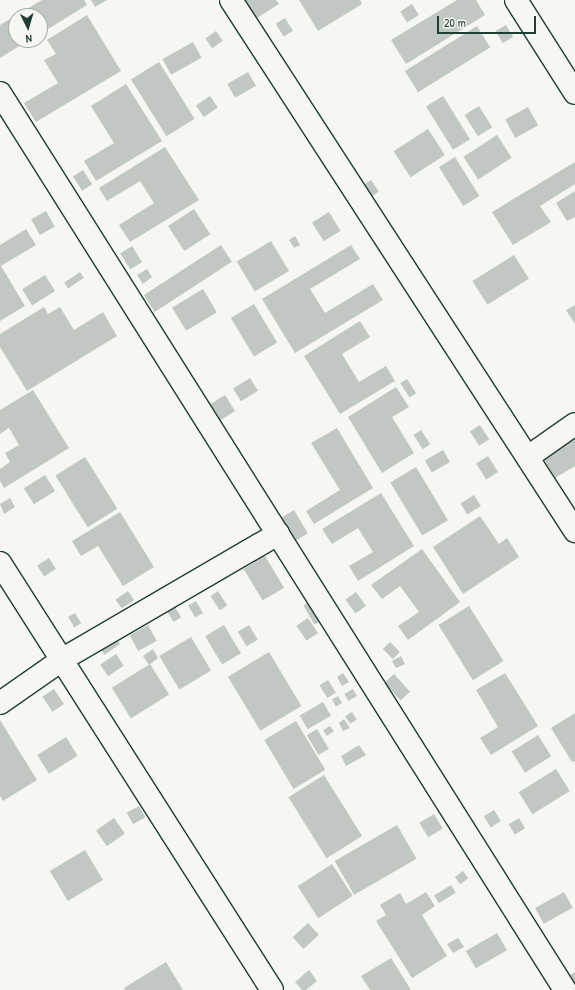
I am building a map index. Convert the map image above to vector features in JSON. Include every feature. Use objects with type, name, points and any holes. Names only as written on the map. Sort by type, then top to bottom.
[{"type":"street","points":[[231,0],[528,456],[575,531]]},
{"type":"street","points":[[516,0],[575,93]]},
{"type":"street","points":[[0,93],[565,990]]},
{"type":"street","points":[[528,456],[575,424]]},
{"type":"street","points":[[0,703],[63,659],[278,534]]},
{"type":"street","points":[[0,563],[63,659],[272,990]]},
{"type":"building","points":[[42,0],[84,0],[87,5],[48,29],[48,8],[29,8]]},
{"type":"building","points":[[91,0],[107,0],[95,7]]},
{"type":"building","points":[[246,0],[276,0],[279,4],[254,20],[243,2]]},
{"type":"building","points":[[299,0],[360,0],[362,4],[318,31]]},
{"type":"building","points":[[457,0],[476,0],[485,15],[406,64],[391,40]]},
{"type":"building","points":[[412,4],[419,15],[407,22],[400,11]]},
{"type":"building","points":[[87,15],[121,71],[36,122],[24,103],[58,83],[44,60],[56,54],[48,39]]},
{"type":"building","points":[[285,18],[293,31],[284,37],[276,24]]},
{"type":"building","points":[[8,20],[8,48],[16,48],[0,58],[0,25]]},
{"type":"building","points":[[506,25],[513,37],[503,43],[496,31]]},
{"type":"building","points":[[477,26],[490,47],[418,92],[405,71]]},
{"type":"building","points":[[216,31],[223,41],[212,48],[205,38]]},
{"type":"building","points":[[193,42],[202,58],[171,75],[162,59]]},
{"type":"building","points":[[159,62],[195,119],[167,136],[131,79]]},
{"type":"building","points":[[248,72],[256,86],[235,98],[227,84]]},
{"type":"building","points":[[126,84],[162,141],[96,181],[84,161],[114,143],[91,106]]},
{"type":"building","points":[[210,96],[218,108],[204,117],[196,106]]},
{"type":"building","points":[[443,96],[470,139],[453,150],[426,107]]},
{"type":"building","points":[[479,106],[492,127],[478,136],[465,115]]},
{"type":"building","points":[[528,107],[538,125],[515,138],[505,120]]},
{"type":"building","points":[[428,129],[445,155],[410,177],[394,151]]},
{"type":"building","points":[[497,135],[512,158],[478,179],[463,157]]},
{"type":"building","points":[[165,147],[199,200],[130,242],[119,225],[154,203],[140,181],[107,201],[99,188]]},
{"type":"building","points":[[455,157],[479,196],[463,206],[439,167]]},
{"type":"building","points":[[575,162],[575,184],[540,206],[551,222],[513,245],[492,212]]},
{"type":"building","points":[[83,170],[92,184],[82,191],[73,177]]},
{"type":"building","points":[[371,180],[379,192],[367,199],[359,188]]},
{"type":"building","points":[[575,191],[575,217],[567,221],[556,203]]},
{"type":"building","points":[[194,209],[210,234],[184,251],[168,226]]},
{"type":"building","points":[[46,211],[55,227],[40,235],[31,219]]},
{"type":"building","points":[[329,212],[341,231],[324,241],[312,223]]},
{"type":"building","points":[[26,229],[36,245],[1,266],[25,306],[0,321],[0,245]]},
{"type":"building","points":[[295,236],[300,245],[294,248],[289,240]]},
{"type":"building","points":[[271,241],[289,271],[255,292],[237,262]]},
{"type":"building","points":[[221,245],[232,262],[155,312],[144,295]]},
{"type":"building","points":[[351,245],[360,259],[310,289],[325,313],[373,284],[383,300],[295,353],[262,299]]},
{"type":"building","points":[[132,246],[142,262],[130,270],[120,253]]},
{"type":"building","points":[[514,255],[529,279],[487,305],[472,281]]},
{"type":"building","points":[[147,269],[152,277],[143,284],[137,275]]},
{"type":"building","points":[[80,272],[84,278],[68,288],[64,283]]},
{"type":"building","points":[[45,275],[55,291],[32,305],[22,289]]},
{"type":"building","points":[[203,289],[217,312],[186,331],[172,308]]},
{"type":"building","points":[[254,304],[277,343],[254,356],[231,318]]},
{"type":"building","points":[[575,305],[575,324],[566,310]]},
{"type":"building","points":[[44,307],[48,314],[60,307],[74,330],[103,312],[117,336],[27,391],[0,347],[0,334]]},
{"type":"building","points":[[360,321],[370,337],[342,354],[359,382],[386,366],[395,381],[340,414],[304,356]]},
{"type":"building","points":[[250,378],[258,391],[241,401],[233,389]]},
{"type":"building","points":[[407,379],[416,393],[410,398],[400,383]]},
{"type":"building","points":[[396,387],[409,407],[392,417],[414,453],[382,473],[348,417]]},
{"type":"building","points":[[33,390],[69,448],[4,488],[0,481],[0,469],[10,462],[5,453],[19,445],[9,428],[0,434],[0,410]]},
{"type":"building","points":[[225,395],[235,411],[220,421],[210,405]]},
{"type":"building","points":[[480,425],[489,439],[479,446],[470,432]]},
{"type":"building","points":[[337,428],[373,488],[314,524],[306,511],[340,490],[311,443]]},
{"type":"building","points":[[421,430],[430,444],[423,449],[413,435]]},
{"type":"building","points":[[575,434],[575,466],[555,478],[541,454]]},
{"type":"building","points":[[443,450],[450,462],[432,473],[425,460]]},
{"type":"building","points":[[488,456],[498,472],[486,480],[476,463]]},
{"type":"building","points":[[85,457],[117,509],[88,527],[55,476]]},
{"type":"building","points":[[416,467],[448,520],[422,536],[390,482]]},
{"type":"building","points":[[45,475],[55,491],[34,504],[24,488]]},
{"type":"building","points":[[381,493],[414,546],[358,581],[349,566],[373,552],[358,528],[332,544],[322,529]]},
{"type":"building","points":[[474,495],[481,506],[467,515],[460,503]]},
{"type":"building","points":[[10,498],[15,507],[4,514],[0,504]]},
{"type":"building","points":[[294,510],[308,533],[292,543],[278,520]]},
{"type":"building","points":[[120,512],[154,567],[123,586],[98,546],[81,556],[72,541]]},
{"type":"building","points":[[480,516],[499,544],[507,538],[519,557],[463,594],[433,547]]},
{"type":"building","points":[[422,549],[460,602],[408,640],[398,626],[419,612],[400,586],[382,599],[371,585]]},
{"type":"building","points":[[265,556],[284,588],[263,601],[244,569]]},
{"type":"building","points":[[49,558],[56,569],[44,576],[37,565]]},
{"type":"building","points":[[128,591],[134,600],[122,609],[116,599]]},
{"type":"building","points":[[218,591],[227,605],[220,610],[210,596]]},
{"type":"building","points":[[356,592],[366,606],[355,613],[345,600]]},
{"type":"building","points":[[313,600],[324,619],[314,625],[303,606]]},
{"type":"building","points":[[196,601],[203,613],[195,618],[188,606]]},
{"type":"building","points":[[469,606],[503,661],[473,680],[438,625]]},
{"type":"building","points":[[175,607],[181,617],[173,622],[167,612]]},
{"type":"building","points":[[75,613],[81,623],[74,627],[68,617]]},
{"type":"building","points":[[308,618],[318,633],[306,641],[296,626]]},
{"type":"building","points":[[148,625],[157,641],[138,651],[130,635]]},
{"type":"building","points":[[224,625],[241,653],[222,665],[205,636]]},
{"type":"building","points":[[249,625],[258,640],[247,646],[238,632]]},
{"type":"building","points":[[114,635],[120,644],[104,655],[98,646]]},
{"type":"building","points":[[191,637],[211,670],[179,689],[159,656]]},
{"type":"building","points":[[390,642],[400,652],[393,659],[383,649]]},
{"type":"building","points":[[153,649],[158,658],[149,665],[143,656]]},
{"type":"building","points":[[269,652],[301,706],[260,731],[228,677]]},
{"type":"building","points":[[116,654],[124,666],[108,676],[100,665]]},
{"type":"building","points":[[401,656],[405,664],[396,668],[392,661]]},
{"type":"building","points":[[150,664],[169,695],[131,718],[112,688]]},
{"type":"building","points":[[343,673],[349,682],[342,686],[337,677]]},
{"type":"building","points":[[505,673],[538,726],[491,755],[480,738],[498,727],[476,690]]},
{"type":"building","points":[[394,674],[410,692],[400,701],[384,683]]},
{"type":"building","points":[[328,680],[336,693],[327,698],[320,685]]},
{"type":"building","points":[[54,689],[64,704],[52,712],[42,697]]},
{"type":"building","points":[[353,689],[357,696],[348,701],[344,694]]},
{"type":"building","points":[[338,696],[342,703],[336,706],[332,700]]},
{"type":"building","points":[[323,702],[331,716],[308,729],[300,716]]},
{"type":"building","points":[[352,712],[357,720],[350,724],[345,716]]},
{"type":"building","points":[[575,713],[575,761],[572,762],[551,728]]},
{"type":"building","points":[[344,719],[350,728],[343,731],[339,723]]},
{"type":"building","points":[[0,720],[37,780],[3,801],[0,796]]},
{"type":"building","points":[[296,721],[325,770],[294,789],[264,740]]},
{"type":"building","points":[[330,726],[334,731],[327,736],[323,730]]},
{"type":"building","points":[[317,729],[329,749],[319,755],[307,735]]},
{"type":"building","points":[[538,735],[551,756],[525,773],[512,751]]},
{"type":"building","points":[[66,737],[78,756],[49,774],[37,755]]},
{"type":"building","points":[[359,745],[366,755],[346,766],[341,756]]},
{"type":"building","points":[[556,769],[570,791],[532,814],[519,792]]},
{"type":"building","points":[[324,775],[362,836],[327,858],[288,797]]},
{"type":"building","points":[[139,806],[145,817],[133,824],[127,813]]},
{"type":"building","points":[[494,810],[501,821],[491,827],[484,816]]},
{"type":"building","points":[[434,814],[443,829],[428,837],[419,823]]},
{"type":"building","points":[[114,818],[125,834],[107,846],[96,831]]},
{"type":"building","points":[[519,818],[525,828],[515,834],[509,824]]},
{"type":"building","points":[[397,825],[417,859],[354,895],[335,861]]},
{"type":"building","points":[[85,850],[103,880],[68,901],[50,871]]},
{"type":"building","points":[[332,864],[353,896],[318,918],[298,886]]},
{"type":"building","points":[[463,871],[468,878],[460,884],[455,877]]},
{"type":"building","points":[[451,885],[456,893],[439,903],[434,896]]},
{"type":"building","points":[[426,892],[435,906],[422,915],[447,956],[412,978],[376,921],[386,915],[380,905],[400,893],[406,904]]},
{"type":"building","points":[[564,892],[573,908],[544,924],[535,908]]},
{"type":"building","points":[[308,923],[319,935],[304,949],[293,937]]},
{"type":"building","points":[[497,933],[507,950],[476,968],[466,951]]},
{"type":"building","points":[[458,938],[464,947],[453,953],[447,944]]},
{"type":"building","points":[[391,958],[411,990],[370,990],[361,976]]},
{"type":"building","points":[[166,962],[183,990],[125,990],[124,988]]},
{"type":"building","points":[[309,970],[317,981],[306,990],[302,990],[295,982]]},
{"type":"building","points":[[575,972],[575,983],[570,975]]}]
